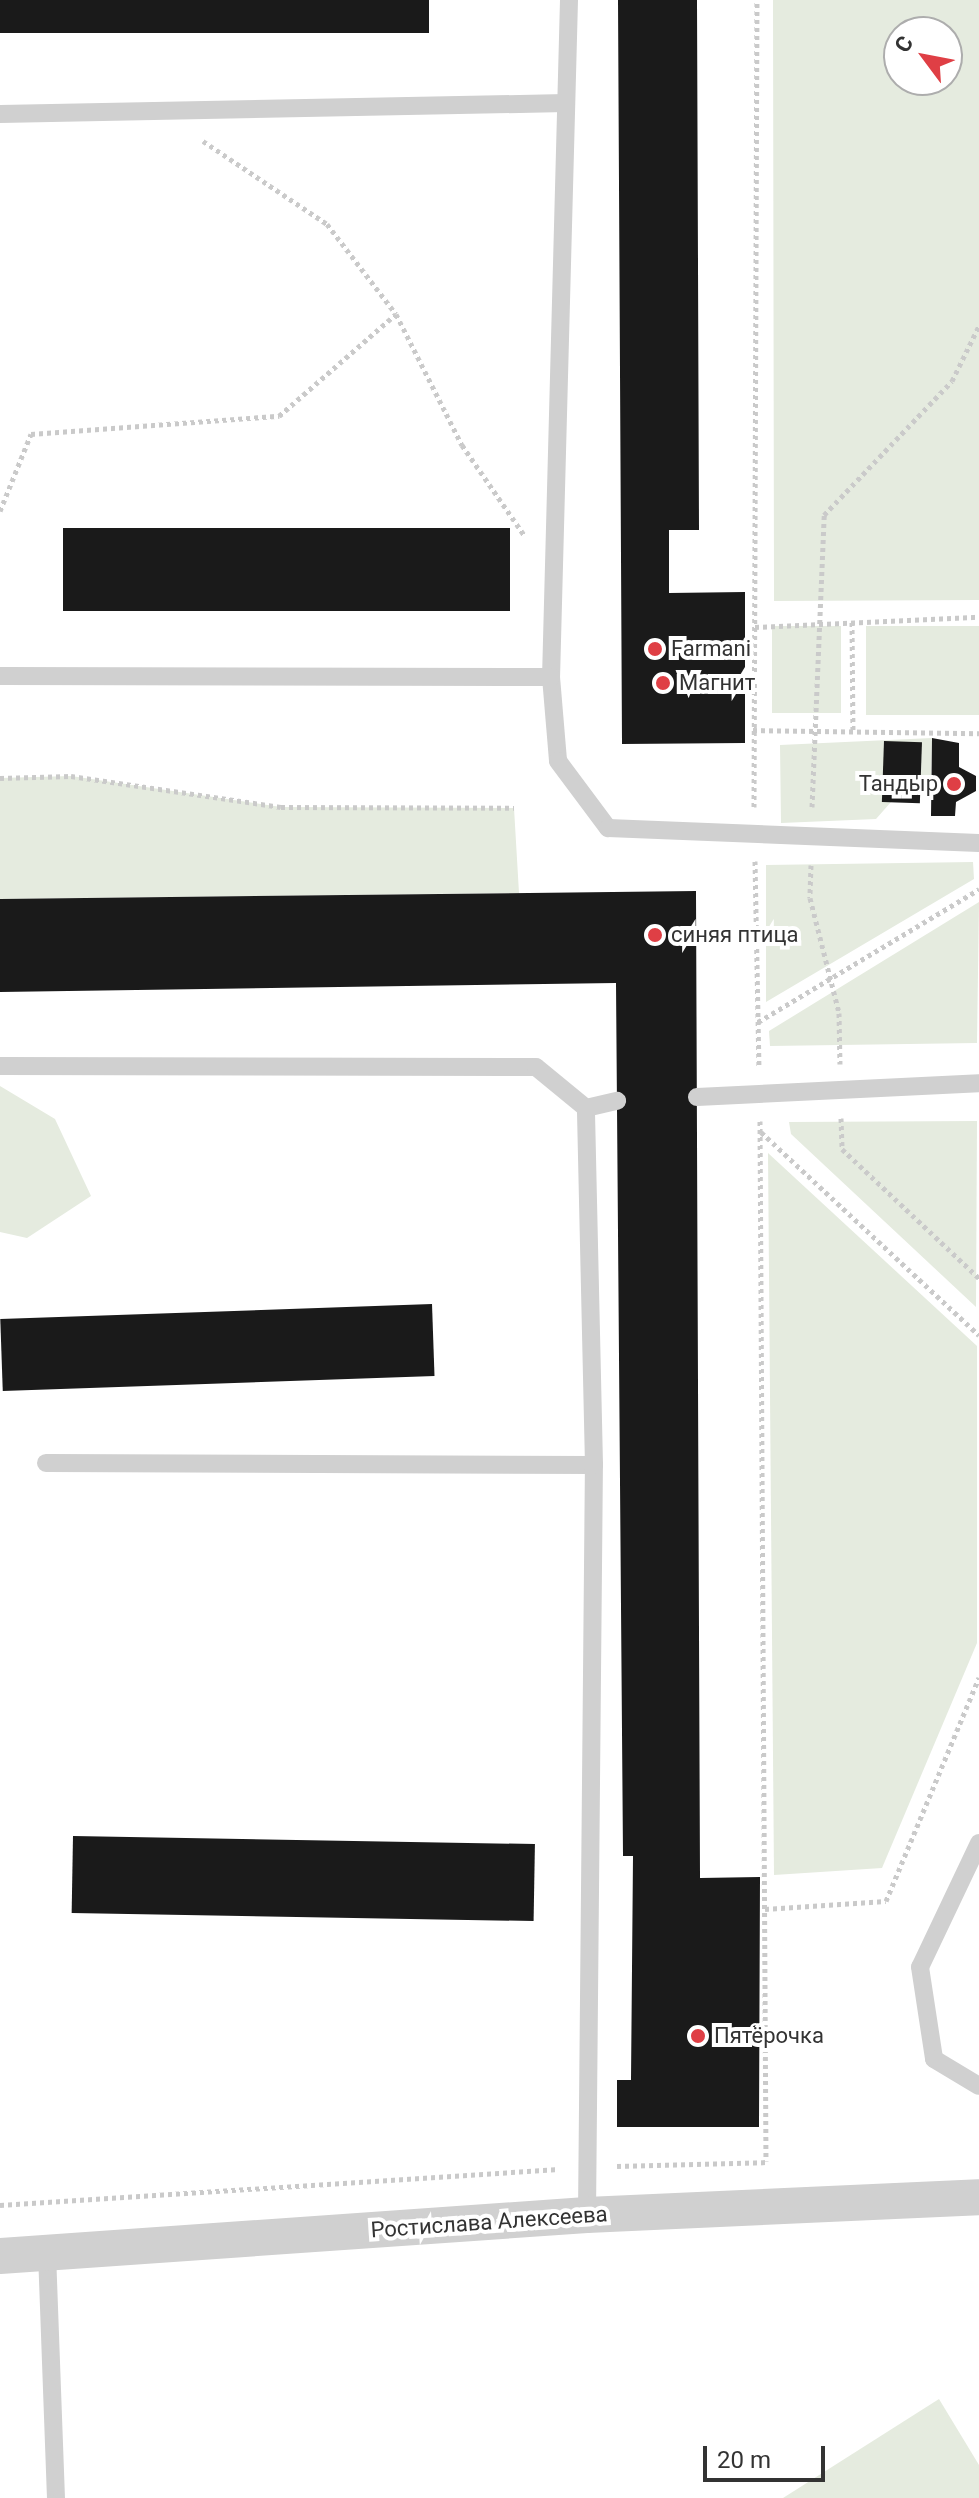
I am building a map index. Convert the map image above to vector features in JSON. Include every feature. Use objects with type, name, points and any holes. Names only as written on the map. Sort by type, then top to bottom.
[{"type":"street","name":"Ростислава Алексеева","points":[[0,2256],[784,2203],[979,2197]]},
{"type":"lane","points":[[569,0],[551,677],[558,761],[608,828],[979,843]]},
{"type":"lane","points":[[0,114],[566,103]]},
{"type":"lane","points":[[0,676],[551,677]]},
{"type":"lane","points":[[0,1066],[536,1067],[586,1108],[594,1465],[587,2215]]},
{"type":"lane","points":[[697,1097],[979,1083]]},
{"type":"lane","points":[[586,1108],[617,1101]]},
{"type":"lane","points":[[46,1463],[594,1465]]},
{"type":"lane","points":[[979,1843],[920,1967],[934,2059],[979,2086]]},
{"type":"lane","points":[[47,2253],[56,2498]]},
{"type":"path","points":[[756,570],[757,0]]},
{"type":"path","points":[[158,110],[327,224],[396,314],[462,445],[553,578]]},
{"type":"path","points":[[0,511],[31,434],[279,416],[396,314]]},
{"type":"path","points":[[755,627],[979,617]]},
{"type":"path","points":[[852,622],[853,731]]},
{"type":"path","points":[[753,730],[979,733]]},
{"type":"path","points":[[0,778],[71,776],[281,807],[514,808]]},
{"type":"path","points":[[757,1023],[979,889]]},
{"type":"path","points":[[760,1094],[766,2161],[784,2203]]},
{"type":"path","points":[[760,1131],[979,1335]]},
{"type":"path","points":[[765,1909],[886,1901],[979,1678]]},
{"type":"path","points":[[0,2205],[588,2167],[766,2161]]},
{"type":"shaded area","points":[[773,0],[979,0],[979,600],[774,601]]},
{"type":"shaded area","points":[[772,626],[841,626],[841,713],[772,713]]},
{"type":"shaded area","points":[[866,626],[979,626],[979,715],[866,715]]},
{"type":"shaded area","points":[[932,738],[931,776],[914,776],[876,819],[781,823],[780,745]]},
{"type":"shaded area","points":[[71,776],[281,807],[514,808],[519,893],[0,899],[0,778]]},
{"type":"shaded area","points":[[973,862],[974,879],[766,1002],[766,865]]},
{"type":"shaded area","points":[[979,902],[977,1043],[770,1046],[769,1031]]},
{"type":"shaded area","points":[[0,1086],[55,1119],[91,1196],[27,1238],[0,1232]]},
{"type":"shaded area","points":[[977,1121],[976,1307],[791,1134],[789,1122]]},
{"type":"shaded area","points":[[768,1153],[977,1346],[977,1643],[882,1868],[774,1875]]},
{"type":"shaded area","points":[[939,2399],[979,2465],[979,2498],[783,2498]]},
{"type":"building","points":[[0,0],[429,0],[429,33],[0,33]]},
{"type":"building","points":[[618,0],[697,0],[699,530],[669,530],[669,593],[745,592],[745,743],[622,744]]},
{"type":"building","points":[[63,528],[510,528],[510,611],[63,611]]},
{"type":"building","name":"Тандыр","points":[[932,738],[959,743],[959,767],[976,776],[976,791],[956,802],[955,816],[931,816]]},
{"type":"building","points":[[884,741],[922,742],[920,803],[882,802]]},
{"type":"building","points":[[696,891],[700,1878],[760,1877],[759,2127],[617,2127],[617,2080],[631,2080],[633,1856],[623,1856],[616,983],[0,992],[0,899]]},
{"type":"building","points":[[432,1304],[435,1376],[3,1391],[0,1319]]},
{"type":"building","points":[[73,1836],[535,1844],[534,1921],[72,1913]]},
{"type":"place","name":"Farmani","points":[[655,649]]},
{"type":"place","name":"Магнит","points":[[663,683]]},
{"type":"place","name":"Тандыр","points":[[954,784]]},
{"type":"place","name":"синяя птица","points":[[655,935]]},
{"type":"place","name":"Пятёрочка","points":[[698,2036]]}]
